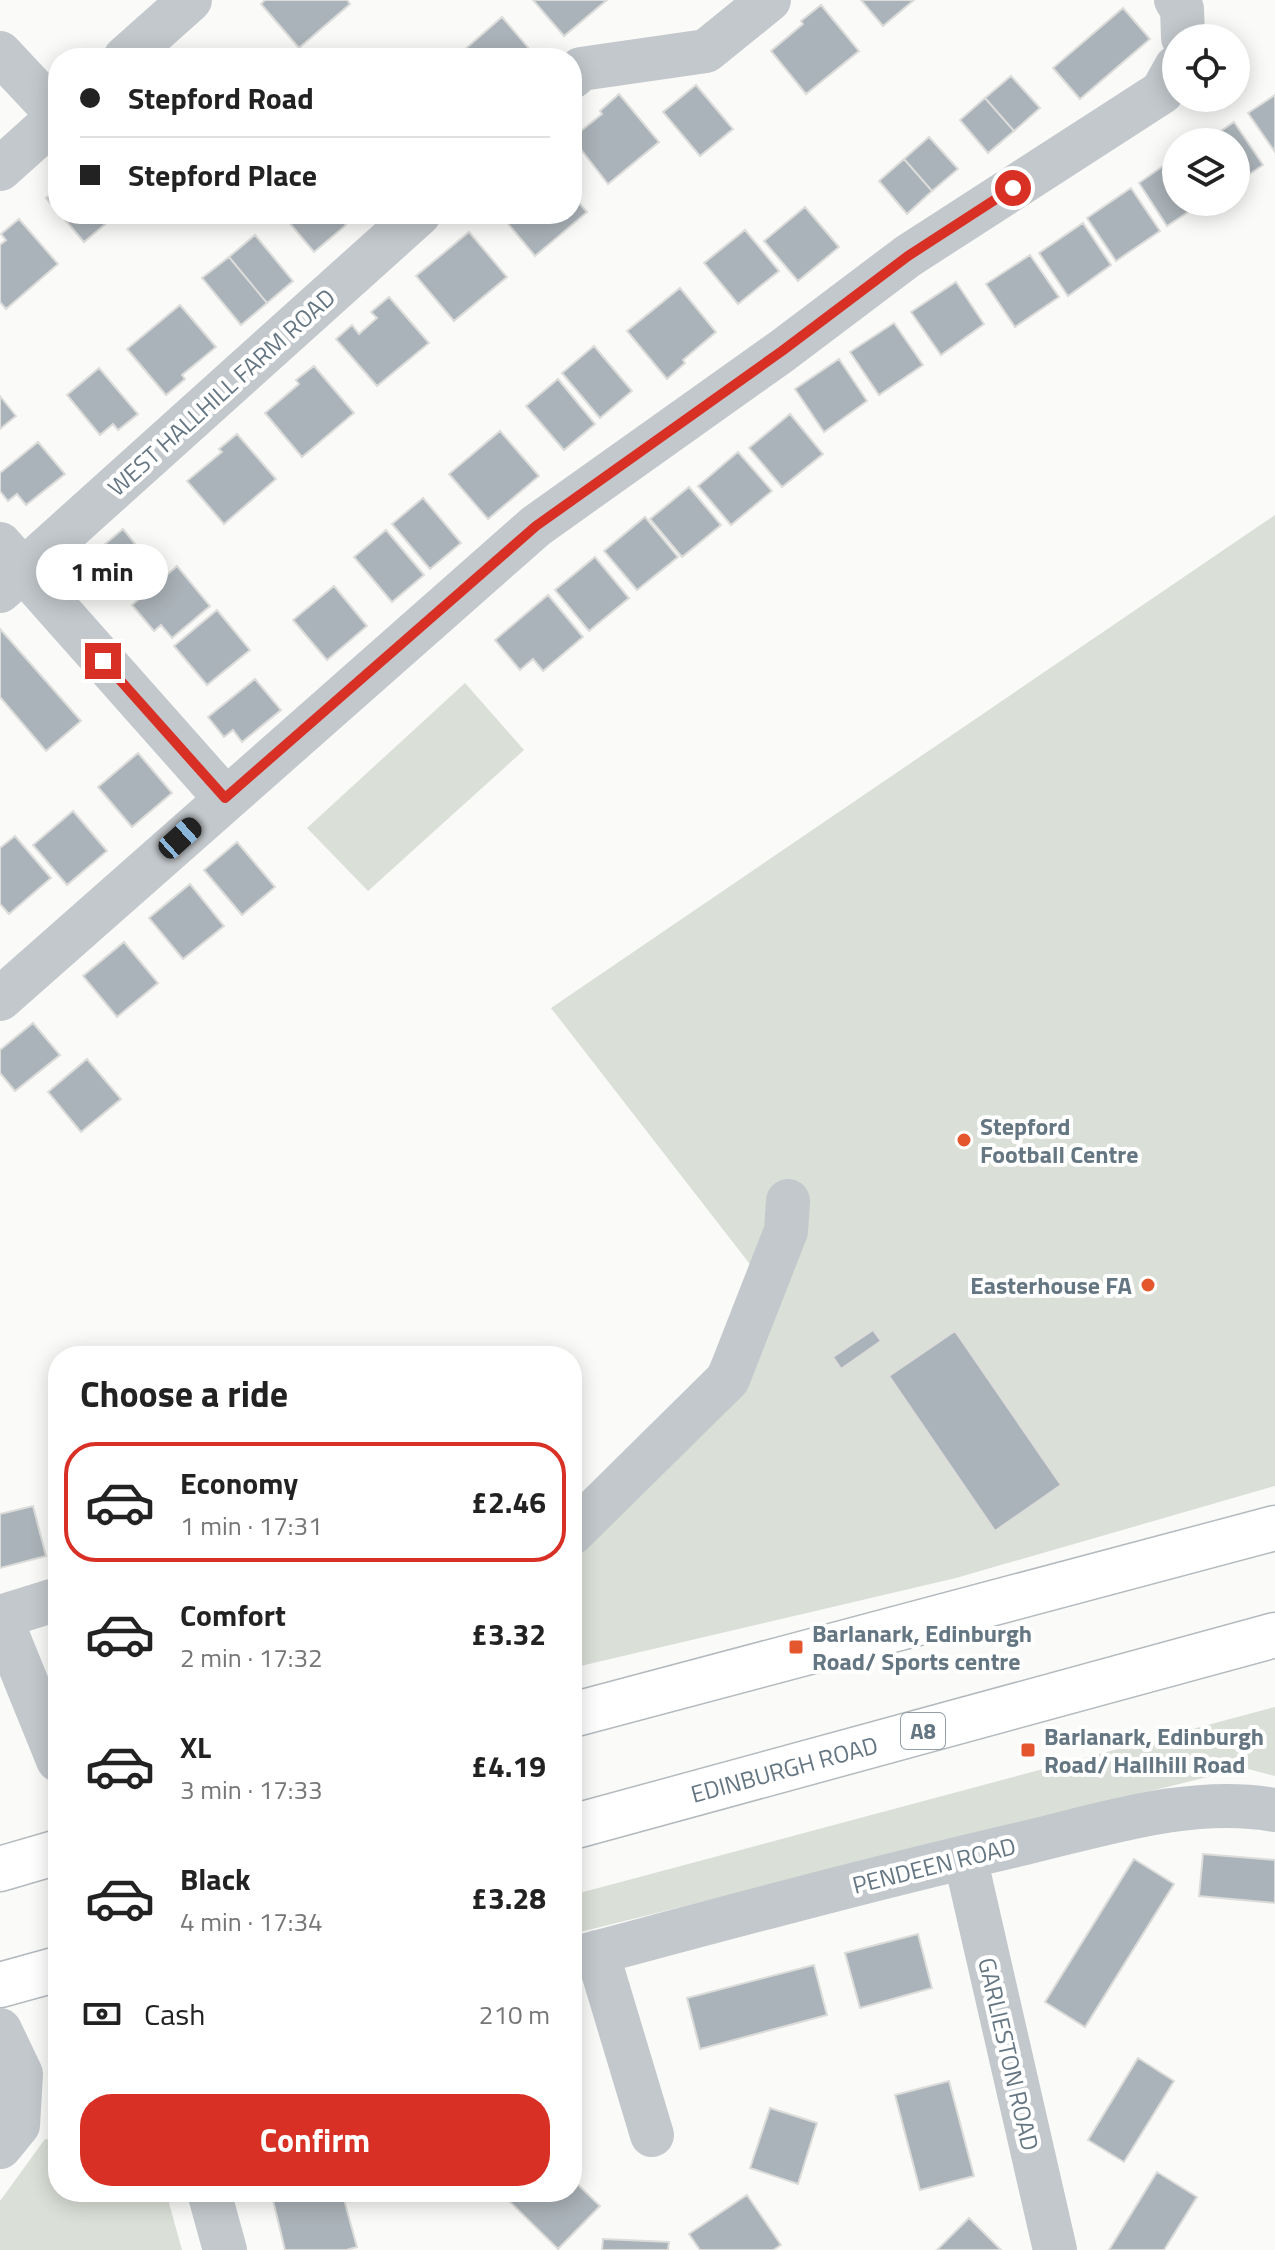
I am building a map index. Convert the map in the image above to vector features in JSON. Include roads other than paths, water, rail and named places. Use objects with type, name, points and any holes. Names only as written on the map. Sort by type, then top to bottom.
[{"type":"main road","points":[[582,1712],[1275,1528]]},
{"type":"main road","name":"EDINBURGH ROAD","points":[[582,1824],[1275,1635]]},
{"type":"main road","points":[[0,1869],[48,1855]]},
{"type":"main road","points":[[0,1985],[48,1972]]},
{"type":"street","points":[[136,48],[190,0]]},
{"type":"street","points":[[582,69],[706,51],[769,0]]},
{"type":"street","points":[[1176,0],[1182,9],[1183,24]]},
{"type":"street","points":[[0,53],[48,105]]},
{"type":"street","points":[[0,999],[536,526],[782,351],[908,256],[1162,92]]},
{"type":"street","points":[[0,169],[48,125]]},
{"type":"street","name":"WEST HALLHILL FARM ROAD","points":[[8,568],[407,224]]},
{"type":"street","points":[[8,568],[225,798]]},
{"type":"street","points":[[582,1523],[728,1379],[786,1231],[788,1201]]},
{"type":"street","points":[[48,1602],[0,1617],[48,1735]]},
{"type":"street","name":"PENDEEN ROAD","points":[[652,2135],[585,1955],[965,1857],[1157,1812],[1245,1805],[1275,1810]]},
{"type":"street","name":"GARLIESTON ROAD","points":[[965,1857],[1055,2250]]},
{"type":"street","points":[[0,2030],[21,2074],[18,2125],[0,2147]]},
{"type":"street","points":[[212,2202],[225,2250]]},
{"type":"place","name":"Stepford Football Centre","points":[[964,1140]]},
{"type":"place","name":"Easterhouse FA","points":[[1148,1285]]},
{"type":"place","name":"Barlanark, Edinburgh Road/ Sports centre","points":[[796,1647]]},
{"type":"place","name":"Barlanark, Edinburgh Road/ Hallhill Road","points":[[1028,1750]]}]
